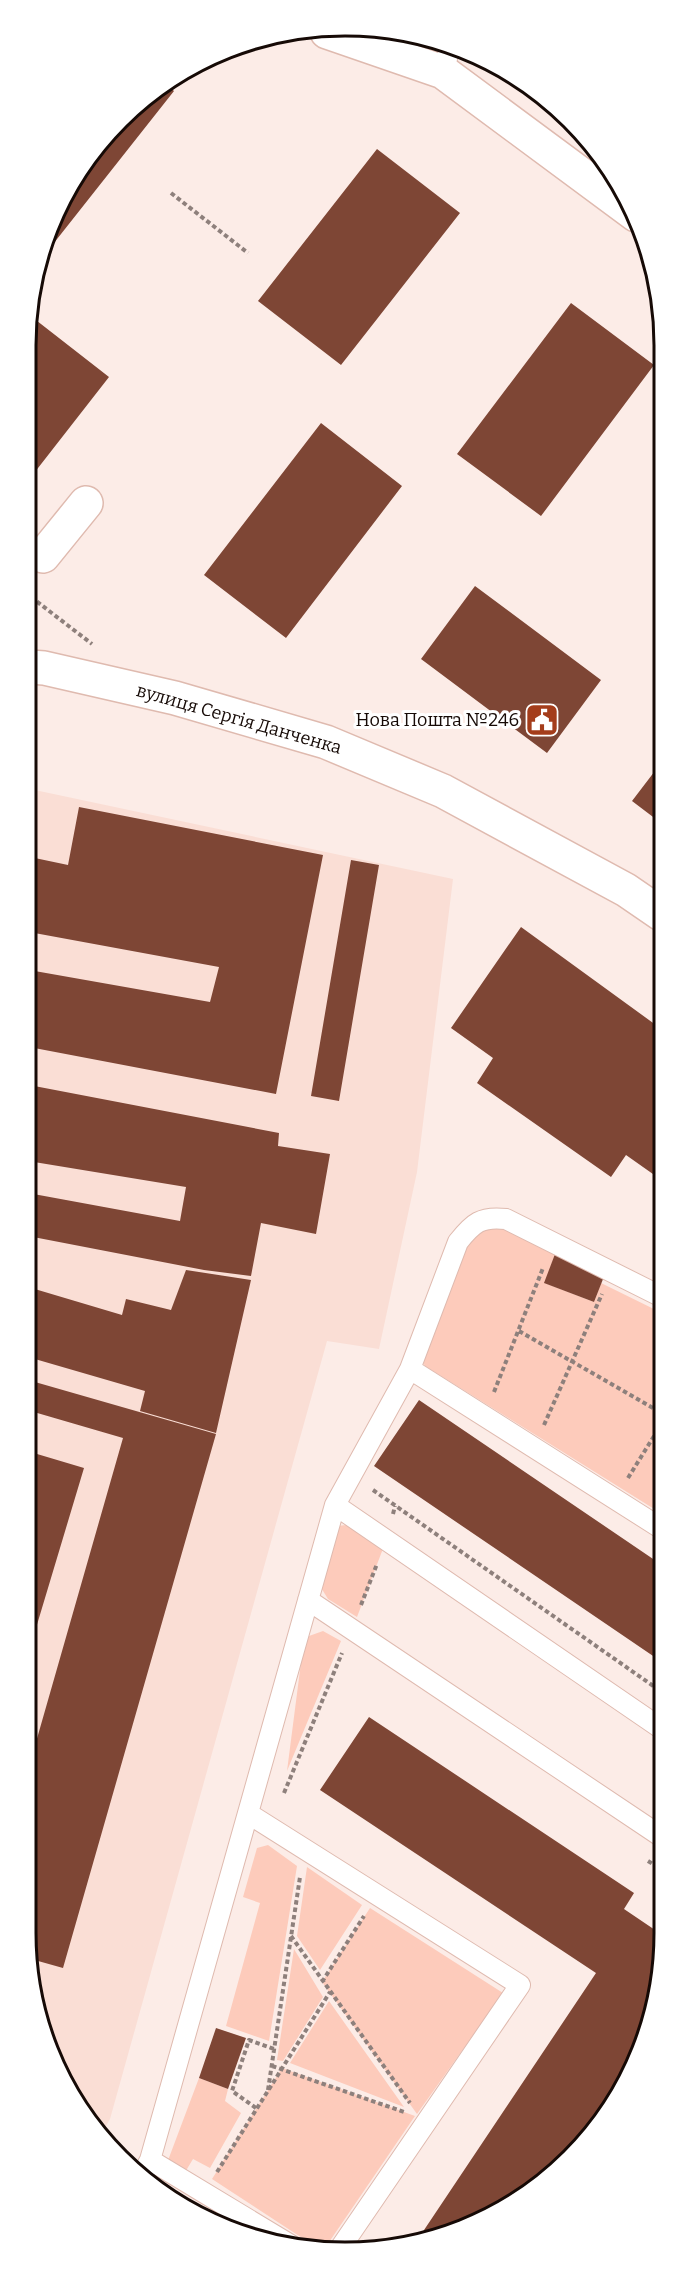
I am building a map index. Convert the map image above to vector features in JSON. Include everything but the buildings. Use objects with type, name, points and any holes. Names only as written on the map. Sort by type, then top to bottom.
[{"type":"street","points":[[344,36],[446,60],[618,200]]},
{"type":"street","points":[[43,556],[86,503]]},
{"type":"street","name":"вулиця Сергія Данченка","points":[[36,667],[175,698],[326,742],[443,791],[626,890],[654,909]]},
{"type":"lane","points":[[265,2231],[147,2166],[249,1814],[335,1505],[410,1369],[458,1242],[471,1226],[489,1217],[506,1219],[654,1293]]},
{"type":"lane","points":[[410,1369],[654,1524]]},
{"type":"lane","points":[[335,1505],[654,1724]]},
{"type":"lane","points":[[308,1600],[654,1832]]},
{"type":"lane","points":[[249,1814],[520,1985],[344,2242]]},
{"type":"path","points":[[171,193],[248,253]]},
{"type":"path","points":[[36,601],[94,646]]},
{"type":"path","points":[[484,1416],[554,1242]]},
{"type":"path","points":[[535,1447],[612,1272]]},
{"type":"path","points":[[519,1330],[654,1409]]},
{"type":"path","points":[[626,1480],[654,1436]]},
{"type":"path","points":[[368,1486],[654,1686]]},
{"type":"path","points":[[352,1629],[386,1540]]},
{"type":"path","points":[[268,2090],[302,1870]]},
{"type":"path","points":[[322,1982],[370,1908]]},
{"type":"path","points":[[291,1936],[411,2105]]},
{"type":"path","points":[[212,2179],[330,1992]]},
{"type":"path","points":[[256,2108],[232,2091],[249,2040],[274,2049]]},
{"type":"path","points":[[272,2066],[415,2116]]},
{"type":"shaded area","points":[[36,790],[453,879],[417,1172],[379,1349],[327,1341],[110,2119],[105,2127],[88,2105],[68,2070],[52,2032],[42,1993],[37,1953]]},
{"type":"shaded area","points":[[504,1226],[555,1254],[545,1283],[594,1302],[601,1283],[654,1309],[654,1509],[425,1366],[420,1357],[463,1245],[476,1231]]},
{"type":"shaded area","points":[[347,1525],[384,1546],[357,1617],[328,1599],[320,1586],[336,1526]]},
{"type":"shaded area","points":[[323,1631],[341,1641],[287,1771],[303,1647],[309,1636]]},
{"type":"shaded area","points":[[268,1845],[297,1866],[269,2041],[226,2026],[260,1903],[243,1897],[257,1848]]},
{"type":"shaded area","points":[[307,1867],[362,1905],[320,1970],[297,1936]]},
{"type":"shaded area","points":[[370,1908],[503,1993],[417,2114],[322,1982]]},
{"type":"shaded area","points":[[294,1949],[323,1997],[283,2061],[277,2060]]},
{"type":"shaded area","points":[[329,2001],[404,2107],[290,2063]]},
{"type":"shaded area","points":[[282,2068],[415,2116],[330,2241],[303,2239],[212,2179]]},
{"type":"shaded area","points":[[199,2078],[228,2089],[225,2101],[241,2113],[210,2168],[193,2159],[184,2174],[167,2163]]},
{"type":"place","name":"Нова Пошта №246","points":[[542,720]]}]
